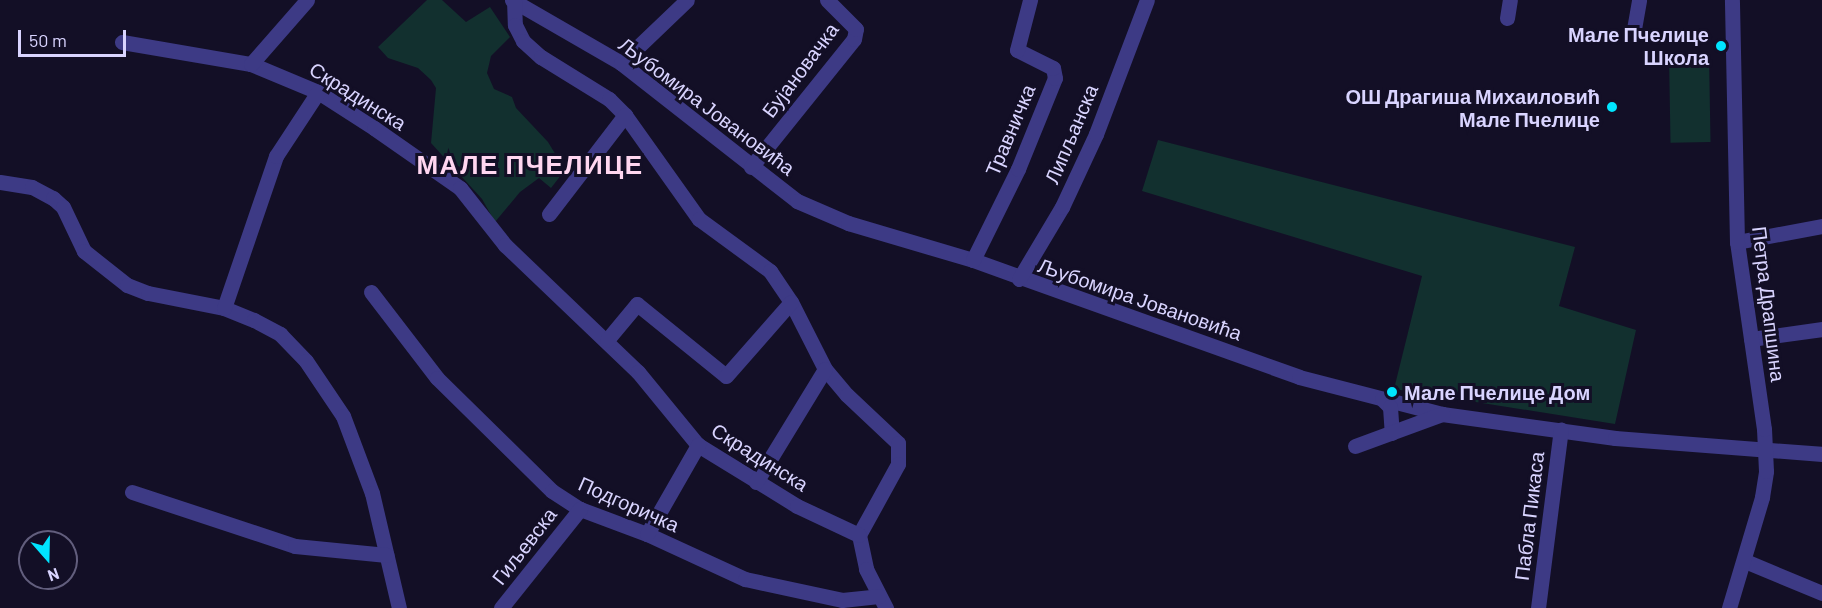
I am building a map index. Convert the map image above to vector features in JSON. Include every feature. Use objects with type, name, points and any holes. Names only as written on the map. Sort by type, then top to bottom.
[{"type":"street","points":[[251,64],[307,0]]},
{"type":"street","points":[[513,0],[515,25],[528,47],[593,87],[625,115],[699,219],[713,233],[760,261],[791,302],[825,369],[847,396],[898,443],[898,464],[859,536],[866,569],[883,602]]},
{"type":"street","name":"Љубомира Јовановића","points":[[513,0],[621,63],[751,167],[818,212],[973,260],[1019,279],[1299,377],[1442,414],[1724,449],[1766,448],[1822,454]]},
{"type":"street","points":[[621,63],[687,0]]},
{"type":"street","name":"Бујановачка","points":[[751,167],[854,39],[856,29],[827,0]]},
{"type":"street","name":"Травничка","points":[[973,260],[1022,160],[1055,78],[1053,68],[1017,50],[1030,0]]},
{"type":"street","name":"Липљанска","points":[[1019,279],[1062,207],[1096,135],[1147,0]]},
{"type":"street","points":[[1507,18],[1510,0]]},
{"type":"street","points":[[1634,29],[1639,0]]},
{"type":"street","name":"Петра Драпшина","points":[[1729,608],[1745,561],[1764,490],[1766,448],[1737,242],[1732,0]]},
{"type":"street","name":"Скрадинска","points":[[122,42],[251,64],[318,92],[460,188],[505,245],[607,340],[698,445],[756,482],[859,536]]},
{"type":"street","points":[[224,308],[276,156],[318,92]]},
{"type":"street","points":[[549,214],[625,115]]},
{"type":"street","points":[[0,182],[32,187],[53,198],[63,207],[84,251],[128,285],[148,293],[224,308],[280,334],[328,391],[343,416],[372,493],[399,608]]},
{"type":"street","points":[[1737,242],[1822,226]]},
{"type":"street","name":"Подгоричка","points":[[371,292],[437,378],[552,491],[580,509],[647,534],[745,579],[842,600],[883,602]]},
{"type":"street","points":[[607,340],[638,303],[726,376],[791,302]]},
{"type":"street","points":[[1751,339],[1822,329]]},
{"type":"street","points":[[756,482],[825,369]]},
{"type":"street","points":[[1382,399],[1390,407],[1392,433]]},
{"type":"street","points":[[1355,446],[1442,414]]},
{"type":"street","name":"Пабла Пикаса","points":[[1538,608],[1561,429]]},
{"type":"street","points":[[647,534],[698,445]]},
{"type":"street","points":[[132,492],[295,546],[387,555]]},
{"type":"street","name":"Гиљевска","points":[[501,608],[580,509]]},
{"type":"street","points":[[1745,561],[1822,593]]},
{"type":"green space","points":[[427,0],[442,0],[466,22],[490,7],[510,37],[491,56],[487,73],[494,89],[512,97],[516,108],[548,142],[565,170],[551,188],[539,178],[520,192],[495,222],[482,199],[431,143],[436,88],[431,80],[418,68],[388,58],[378,47]]},
{"type":"green space","points":[[1709,55],[1711,142],[1671,143],[1669,56]]},
{"type":"green space","points":[[1158,140],[1575,247],[1559,306],[1636,330],[1615,424],[1394,389],[1422,276],[1142,191]]},
{"type":"place","name":"Мале Пчелице Школа","points":[[1721,46]]},
{"type":"place","name":"ОШ Драгиша Михаиловић Мале Пчелице","points":[[1612,107]]},
{"type":"place","name":"Мале Пчелице Дом","points":[[1392,392]]},
{"type":"district","name":"МАЛЕ ПЧЕЛИЦЕ","points":[[530,164]]}]
